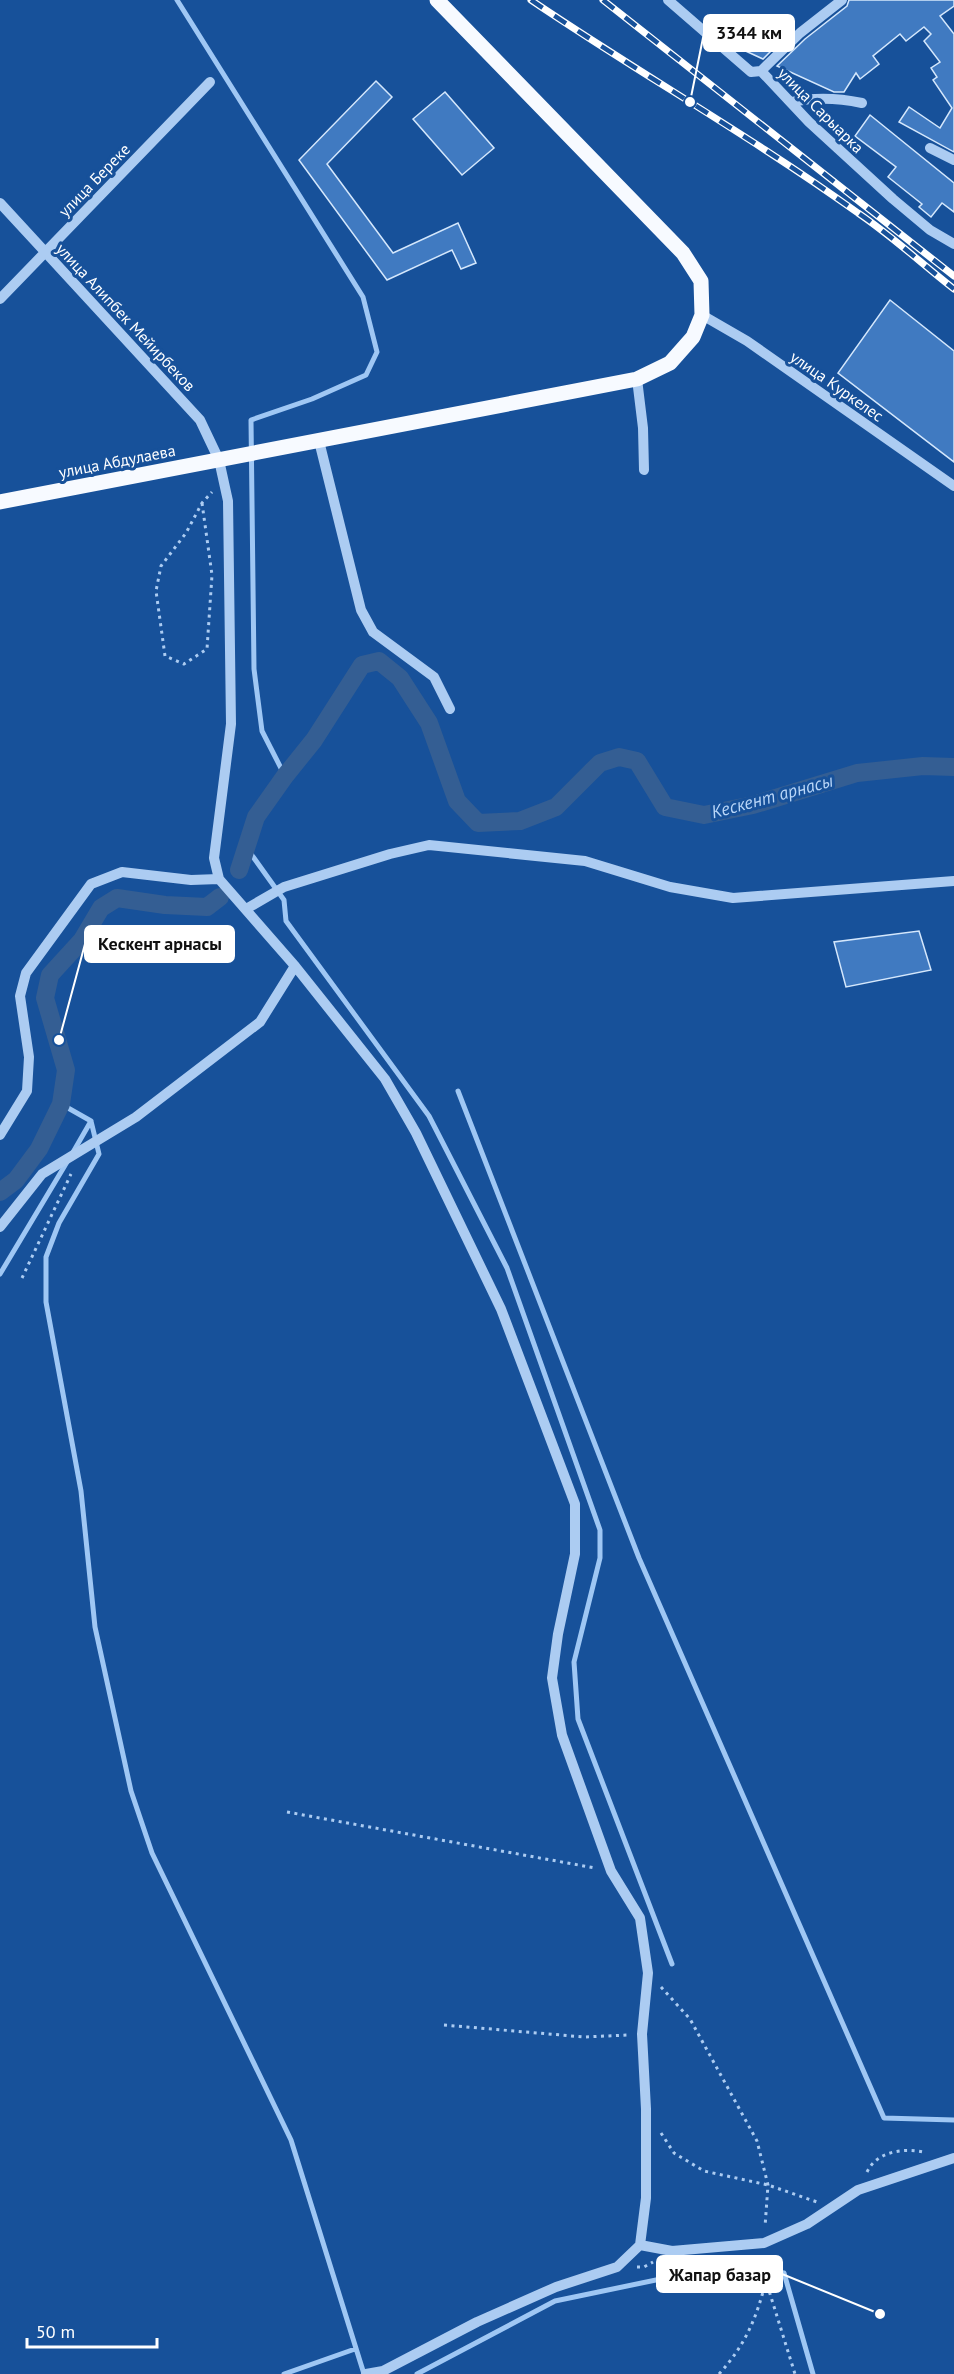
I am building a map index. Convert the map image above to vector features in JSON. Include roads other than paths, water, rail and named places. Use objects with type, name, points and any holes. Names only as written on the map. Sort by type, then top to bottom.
[{"type":"main road","points":[[437,0],[683,253],[700,281],[702,315]]},
{"type":"main road","name":"улица Абдулаева","points":[[0,502],[637,379],[670,363],[693,337],[702,315]]},
{"type":"street","name":"улица Сарыарка","points":[[668,0],[751,72],[761,71],[808,122],[892,200],[930,230],[954,244]]},
{"type":"street","points":[[761,71],[800,33],[842,0]]},
{"type":"street","name":"улица Береке","points":[[0,299],[210,82]]},
{"type":"street","points":[[792,102],[808,99],[838,99],[862,103]]},
{"type":"street","points":[[930,148],[954,160]]},
{"type":"street","name":"улица Алипбек Мейирбеков","points":[[0,202],[200,420],[219,460],[228,501],[231,724],[214,858],[219,879]]},
{"type":"street","name":"улица Куркелес","points":[[702,315],[747,341],[954,486]]},
{"type":"street","points":[[637,379],[643,428],[644,470]]},
{"type":"street","points":[[319,441],[361,610],[373,632],[434,677],[450,710]]},
{"type":"street","points":[[246,909],[284,888],[390,854],[429,845],[585,861],[670,888],[733,898],[954,881]]},
{"type":"street","points":[[0,1136],[27,1091],[29,1057],[20,996],[26,973],[91,884],[122,872],[191,880],[219,879],[295,966],[385,1078],[416,1133],[501,1309],[575,1504],[575,1554],[558,1634],[552,1678],[562,1735],[611,1871],[640,1918],[648,1973],[642,2034],[646,2109],[646,2198],[640,2245],[617,2267],[556,2287],[477,2322],[383,2372],[366,2374]]},
{"type":"street","points":[[0,1227],[42,1174],[136,1118],[260,1022],[295,966]]},
{"type":"street","points":[[640,2245],[672,2251],[764,2243],[807,2224],[858,2190],[954,2158]]},
{"type":"waterway","points":[[177,0],[363,297],[377,352],[366,375],[312,399],[251,420],[254,669],[262,731],[285,776]]},
{"type":"waterway","name":"Кескент арнасы","points":[[239,870],[256,817],[314,740],[362,665],[379,661],[400,678],[429,723],[457,801],[478,823],[520,821],[556,807],[600,763],[619,757],[637,761],[665,807],[704,815],[753,805],[857,773],[923,766],[954,767]]},
{"type":"waterway","points":[[246,847],[284,900],[286,921],[429,1116],[507,1268],[600,1530],[600,1558],[574,1662],[578,1719],[672,1964]]},
{"type":"waterway","name":"Кескент арнасы","points":[[0,1192],[16,1180],[39,1149],[61,1104],[66,1070],[45,998],[50,975],[82,940],[101,908],[117,898],[165,905],[207,907],[220,897]]},
{"type":"waterway","points":[[458,1091],[639,1558],[884,2118],[954,2120]]},
{"type":"waterway","points":[[61,1104],[91,1121],[99,1154],[59,1223],[46,1257],[46,1302],[81,1491],[95,1627],[131,1791],[152,1853],[291,2140],[364,2374]]},
{"type":"waterway","points":[[72,1154],[91,1121]]},
{"type":"waterway","points":[[0,1274],[67,1162]]},
{"type":"waterway","points":[[417,2374],[555,2301],[728,2265],[784,2273],[813,2374]]},
{"type":"waterway","points":[[284,2374],[355,2349]]},
{"type":"railway","points":[[531,0],[818,185],[883,231],[954,289]]},
{"type":"railway","points":[[603,0],[954,276]]},
{"type":"place","name":"3344 км","points":[[690,102]]},
{"type":"place","name":"Кескент арнасы","points":[[59,1040]]},
{"type":"place","name":"Жапар базар","points":[[880,2314]]}]
